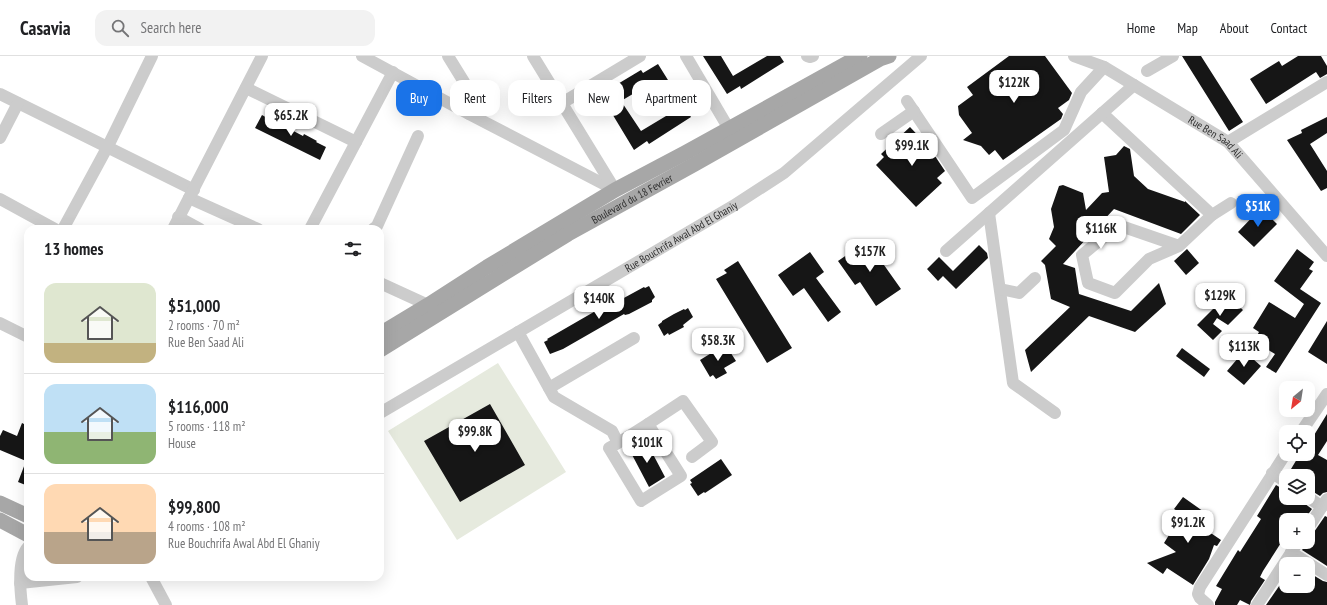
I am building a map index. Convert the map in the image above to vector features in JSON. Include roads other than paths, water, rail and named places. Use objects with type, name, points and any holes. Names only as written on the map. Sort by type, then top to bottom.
[{"type":"main road","name":"Boulevard du 18 Fevrier","points":[[384,332],[487,267],[615,190],[860,56]]},
{"type":"main road","name":"Boulevard du 18 Fevrier","points":[[384,348],[568,234],[880,59],[889,56]]},
{"type":"main road","points":[[0,504],[24,514]]},
{"type":"main road","points":[[0,520],[24,533]]},
{"type":"street","points":[[65,225],[108,146],[152,56]]},
{"type":"street","points":[[175,225],[262,56]]},
{"type":"street","points":[[448,56],[463,80]]},
{"type":"street","points":[[533,56],[548,80]]},
{"type":"street","points":[[566,101],[640,56]]},
{"type":"street","points":[[686,56],[729,129]]},
{"type":"street","points":[[807,56],[810,58],[813,56]]},
{"type":"street","name":"Rue Bouchrifa Awal Abd El Ghaniy","points":[[384,411],[733,206],[784,173],[921,56]]},
{"type":"street","name":"Rue Ben Saad Ali","points":[[1074,56],[1104,67],[1228,142],[1327,256]]},
{"type":"street","points":[[907,101],[972,198],[1064,130],[1081,92],[1104,67],[1084,56]]},
{"type":"street","points":[[1146,71],[1173,56]]},
{"type":"street","points":[[366,57],[450,104]]},
{"type":"street","points":[[312,225],[393,72]]},
{"type":"street","points":[[1228,142],[1327,82]]},
{"type":"street","points":[[946,251],[1134,85]]},
{"type":"street","points":[[246,88],[356,142]]},
{"type":"street","points":[[0,94],[108,146],[192,194],[250,225]]},
{"type":"street","points":[[0,138],[18,103]]},
{"type":"street","points":[[566,110],[622,204]]},
{"type":"street","points":[[881,134],[914,111]]},
{"type":"street","points":[[1102,113],[1212,215]]},
{"type":"street","points":[[473,116],[615,190]]},
{"type":"street","points":[[377,225],[418,136]]},
{"type":"street","points":[[0,199],[48,225]]},
{"type":"street","points":[[1179,246],[1118,225],[1082,255],[1088,283],[1116,293],[1150,260],[1179,246],[1212,215],[1231,203]]},
{"type":"street","points":[[989,213],[1013,384],[1055,413]]},
{"type":"street","points":[[178,217],[193,225]]},
{"type":"street","points":[[1000,289],[1020,293],[1035,278]]},
{"type":"street","points":[[384,285],[428,305]]},
{"type":"street","points":[[0,323],[24,336]]},
{"type":"street","points":[[518,332],[554,397],[612,431],[618,443]]},
{"type":"street","points":[[549,388],[634,338]]},
{"type":"street","points":[[1306,425],[1327,394]]},
{"type":"street","points":[[648,424],[681,476],[641,501],[609,448],[682,401],[712,442],[692,457]]},
{"type":"street","points":[[1208,605],[1200,598],[1198,594],[1200,587],[1280,461]]},
{"type":"street","points":[[1272,473],[1279,478]]},
{"type":"street","points":[[1315,499],[1325,503],[1315,518]]},
{"type":"street","points":[[1257,605],[1293,549]]},
{"type":"street","points":[[1291,552],[1327,575]]},
{"type":"street","points":[[22,605],[20,584],[22,556],[24,553]]},
{"type":"street","points":[[20,584],[44,581]]},
{"type":"street","points":[[152,581],[166,605]]}]
